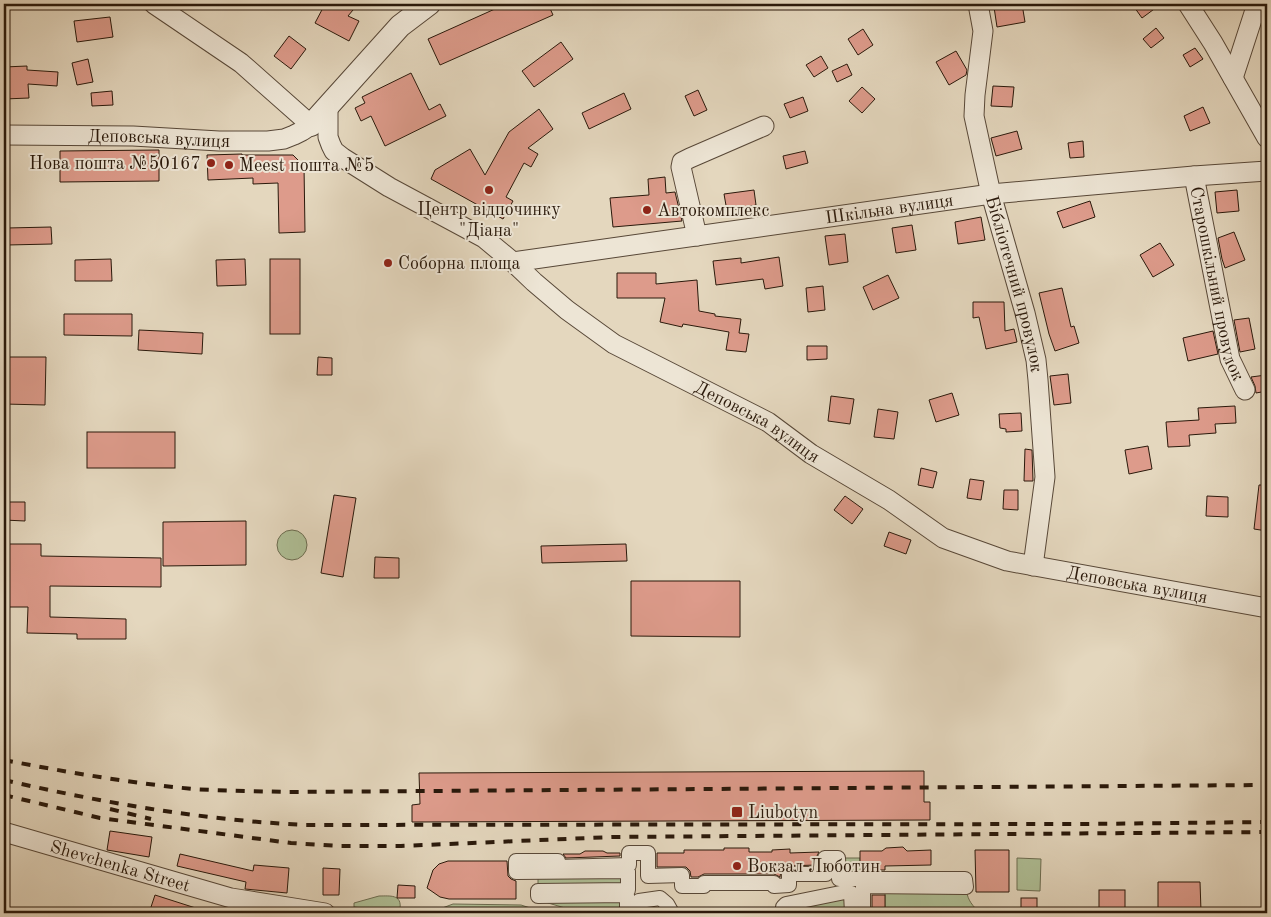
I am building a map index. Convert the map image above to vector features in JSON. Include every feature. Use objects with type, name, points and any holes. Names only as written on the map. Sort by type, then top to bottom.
[{"type":"street","points":[[154,4],[241,63],[311,125],[400,26],[429,4]]},
{"type":"street","name":"Бібліотечний провулок","points":[[978,4],[983,31],[974,116],[991,194],[1025,313],[1038,374],[1045,477],[1033,566]]},
{"type":"street","points":[[1188,4],[1213,42],[1267,138]]},
{"type":"street","points":[[1233,78],[1257,4]]},
{"type":"street","name":"Деповська вулиця","points":[[328,105],[328,137],[334,151],[343,158],[389,187],[484,238],[567,310],[614,344],[768,422],[811,454],[889,500],[943,538],[1006,561],[1267,608]]},
{"type":"street","name":"Деповська вулиця","points":[[4,136],[133,136],[219,141],[268,141],[294,136],[311,125]]},
{"type":"street","points":[[697,236],[681,167],[682,162],[764,126]]},
{"type":"street","name":"Шкільна вулиця","points":[[513,262],[991,194],[1267,171]]},
{"type":"street","name":"Старошкільний провулок","points":[[1194,176],[1230,359],[1245,390]]},
{"type":"street","name":"Shevchenka Street","points":[[4,832],[231,898],[298,911],[325,913]]},
{"type":"street","points":[[627,913],[626,895],[538,896],[538,891],[628,890],[628,871],[516,872],[516,861],[558,861],[558,867],[629,865],[629,853],[648,853],[648,876],[682,875],[682,886],[746,883],[774,883],[774,886],[788,885],[788,874],[826,874],[826,858],[838,858],[839,879],[965,879],[966,887],[863,886],[863,913]]},
{"type":"street","points":[[783,913],[783,907],[786,904],[845,892],[851,893],[852,913]]},
{"type":"street","points":[[638,913],[639,901],[660,898],[667,904],[672,913]]},
{"type":"green space","points":[[292,530],[302,535],[307,545],[302,555],[292,560],[282,555],[277,545],[282,535]]},
{"type":"green space","points":[[838,858],[860,858],[861,879],[839,879]]},
{"type":"green space","points":[[1017,858],[1041,859],[1040,891],[1017,890]]},
{"type":"green space","points":[[538,871],[628,871],[628,890],[538,891]]},
{"type":"green space","points":[[885,887],[966,887],[969,900],[978,911],[1004,909],[1015,913],[885,913]]},
{"type":"green space","points":[[845,892],[852,913],[783,913],[783,907]]},
{"type":"green space","points":[[627,895],[627,913],[582,913],[538,900]]},
{"type":"green space","points":[[379,896],[397,898],[400,909],[396,912],[354,907],[354,903]]},
{"type":"green space","points":[[453,904],[521,905],[546,913],[437,913],[437,910]]},
{"type":"building","points":[[325,4],[358,4],[348,16],[359,21],[349,41],[315,23]]},
{"type":"building","points":[[506,4],[548,4],[553,15],[440,65],[428,39]]},
{"type":"building","points":[[1022,4],[1025,22],[997,27],[994,7]]},
{"type":"building","points":[[1132,4],[1161,4],[1142,18]]},
{"type":"building","points":[[110,17],[113,37],[77,42],[74,21]]},
{"type":"building","points":[[1156,28],[1164,38],[1151,48],[1143,39]]},
{"type":"building","points":[[863,29],[873,45],[858,55],[848,39]]},
{"type":"building","points":[[289,36],[306,49],[291,69],[274,56]]},
{"type":"building","points":[[561,42],[573,59],[534,87],[522,71]]},
{"type":"building","points":[[1195,48],[1203,59],[1190,67],[1183,55]]},
{"type":"building","points":[[956,51],[967,70],[966,75],[949,85],[936,62]]},
{"type":"building","points":[[821,56],[828,68],[814,77],[806,65]]},
{"type":"building","points":[[88,59],[93,82],[77,85],[72,63]]},
{"type":"building","points":[[847,64],[852,75],[837,82],[832,71]]},
{"type":"building","points":[[27,66],[27,70],[58,72],[57,86],[28,84],[29,98],[4,99],[4,67]]},
{"type":"building","points":[[411,73],[429,110],[440,104],[446,116],[385,146],[371,116],[361,121],[355,108],[365,103],[362,97]]},
{"type":"building","points":[[993,86],[1014,87],[1012,107],[991,106]]},
{"type":"building","points":[[862,87],[875,99],[862,113],[849,101]]},
{"type":"building","points":[[698,90],[707,110],[694,116],[685,96]]},
{"type":"building","points":[[112,91],[113,105],[92,106],[91,93]]},
{"type":"building","points":[[624,93],[631,109],[589,129],[582,113]]},
{"type":"building","points":[[803,97],[808,111],[790,118],[784,104]]},
{"type":"building","points":[[1203,107],[1210,123],[1190,131],[1184,116]]},
{"type":"building","points":[[539,109],[553,129],[528,148],[538,154],[531,167],[524,163],[506,197],[513,201],[503,219],[431,179],[435,170],[470,149],[485,175],[509,132]]},
{"type":"building","points":[[1017,131],[1022,149],[996,156],[991,138]]},
{"type":"building","points":[[1083,141],[1084,157],[1070,158],[1068,143]]},
{"type":"building","points":[[159,150],[159,181],[60,182],[60,151]]},
{"type":"building","points":[[805,151],[808,163],[786,169],[783,156]]},
{"type":"building","points":[[207,155],[293,155],[304,166],[305,232],[279,233],[278,183],[253,184],[253,178],[208,180]]},
{"type":"building","name":"Автокомплекс","points":[[665,177],[666,193],[675,192],[682,221],[613,227],[610,198],[649,195],[648,179]]},
{"type":"building","points":[[754,190],[756,205],[727,211],[724,194]]},
{"type":"building","points":[[1237,190],[1239,211],[1217,213],[1215,192]]},
{"type":"building","points":[[1090,201],[1095,217],[1063,228],[1057,212]]},
{"type":"building","points":[[981,217],[985,240],[958,244],[955,222]]},
{"type":"building","points":[[912,225],[916,250],[896,253],[892,228]]},
{"type":"building","points":[[51,227],[52,244],[7,245],[7,228]]},
{"type":"building","points":[[1234,232],[1245,260],[1225,268],[1218,238]]},
{"type":"building","points":[[845,234],[848,262],[829,265],[825,236]]},
{"type":"building","points":[[1160,243],[1174,265],[1153,277],[1140,255]]},
{"type":"building","points":[[779,257],[783,286],[765,289],[763,279],[716,285],[713,261],[741,258],[741,263]]},
{"type":"building","points":[[111,259],[112,281],[75,281],[75,260]]},
{"type":"building","points":[[245,259],[246,285],[217,286],[216,260]]},
{"type":"building","points":[[270,259],[300,259],[300,334],[270,334]]},
{"type":"building","points":[[617,273],[656,273],[656,284],[697,280],[699,311],[715,314],[715,316],[741,319],[739,333],[749,334],[746,352],[726,350],[729,332],[683,324],[682,327],[660,322],[665,298],[617,298]]},
{"type":"building","points":[[888,275],[899,298],[873,310],[863,287]]},
{"type":"building","points":[[823,286],[825,310],[808,312],[806,288]]},
{"type":"building","points":[[1062,288],[1071,327],[1074,326],[1079,343],[1055,351],[1039,293]]},
{"type":"building","points":[[973,302],[1004,302],[1005,331],[1014,329],[1017,342],[986,349],[979,317],[973,318]]},
{"type":"building","points":[[64,314],[132,314],[132,336],[64,335]]},
{"type":"building","points":[[1249,318],[1255,349],[1240,352],[1234,320]]},
{"type":"building","points":[[139,330],[203,333],[202,354],[138,350]]},
{"type":"building","points":[[1213,331],[1218,354],[1188,361],[1183,338]]},
{"type":"building","points":[[807,346],[827,346],[827,359],[807,360]]},
{"type":"building","points":[[4,357],[46,357],[45,405],[4,404]]},
{"type":"building","points":[[318,357],[332,358],[332,375],[317,375]]},
{"type":"building","points":[[1068,374],[1071,403],[1054,405],[1050,376]]},
{"type":"building","points":[[1266,375],[1267,391],[1256,393],[1251,377]]},
{"type":"building","points":[[952,393],[959,415],[936,422],[929,400]]},
{"type":"building","points":[[831,396],[854,399],[850,424],[828,421]]},
{"type":"building","points":[[1235,406],[1236,423],[1215,424],[1216,433],[1189,435],[1190,446],[1168,447],[1166,422],[1199,420],[1198,408]]},
{"type":"building","points":[[878,409],[898,412],[894,439],[874,437]]},
{"type":"building","points":[[1021,413],[1022,431],[1006,432],[1006,429],[1000,428],[999,414]]},
{"type":"building","points":[[87,432],[175,432],[175,468],[87,468]]},
{"type":"building","points":[[1148,446],[1152,469],[1129,474],[1125,450]]},
{"type":"building","points":[[1025,449],[1032,450],[1033,481],[1024,481]]},
{"type":"building","points":[[921,468],[937,472],[933,488],[918,485]]},
{"type":"building","points":[[970,479],[984,481],[981,500],[967,498]]},
{"type":"building","points":[[1259,485],[1267,485],[1267,531],[1254,529]]},
{"type":"building","points":[[1004,490],[1018,490],[1018,510],[1003,509]]},
{"type":"building","points":[[334,495],[356,498],[343,577],[321,573]]},
{"type":"building","points":[[845,496],[863,509],[852,524],[834,510]]},
{"type":"building","points":[[1207,496],[1228,497],[1228,517],[1206,516]]},
{"type":"building","points":[[4,502],[25,502],[25,521],[4,520]]},
{"type":"building","points":[[246,521],[246,565],[163,566],[163,522]]},
{"type":"building","points":[[889,532],[911,540],[906,554],[884,546]]},
{"type":"building","points":[[4,544],[41,544],[41,556],[161,558],[161,587],[50,586],[50,617],[126,619],[126,639],[77,639],[77,634],[27,633],[28,607],[4,607]]},
{"type":"building","points":[[626,544],[627,561],[542,563],[541,546]]},
{"type":"building","points":[[375,557],[399,558],[399,578],[374,578]]},
{"type":"building","points":[[631,581],[740,581],[740,637],[631,636]]},
{"type":"building","points":[[924,771],[924,802],[930,802],[930,820],[412,822],[412,805],[420,804],[419,773]]},
{"type":"building","points":[[110,831],[152,837],[149,857],[107,850]]},
{"type":"building","points":[[903,847],[907,851],[931,850],[931,865],[885,866],[885,870],[863,870],[864,866],[860,866],[860,851],[882,851],[886,848]]},
{"type":"building","name":"Вокзал Люботин","points":[[724,848],[749,848],[749,852],[772,852],[772,850],[790,849],[790,853],[819,852],[816,858],[817,865],[785,866],[781,870],[780,877],[774,874],[704,874],[698,877],[691,877],[690,871],[686,867],[657,867],[657,853],[684,853],[684,850],[724,850]]},
{"type":"building","points":[[975,850],[1009,850],[1009,892],[976,892]]},
{"type":"building","points":[[585,851],[620,853],[620,856],[566,858],[563,854],[580,854]]},
{"type":"building","points":[[180,854],[253,871],[254,865],[289,868],[287,893],[245,889],[246,882],[177,866]]},
{"type":"building","points":[[448,861],[507,861],[508,876],[516,881],[516,899],[449,899],[440,897],[427,888],[433,870],[439,864]]},
{"type":"building","points":[[323,868],[340,869],[339,895],[323,895]]},
{"type":"building","points":[[1158,882],[1200,882],[1201,911],[1158,911]]},
{"type":"building","points":[[398,885],[415,886],[415,898],[397,898]]},
{"type":"building","points":[[1099,890],[1125,890],[1125,913],[1099,913]]},
{"type":"building","points":[[155,895],[205,911],[204,913],[149,913]]},
{"type":"building","points":[[872,895],[885,895],[885,913],[872,913]]},
{"type":"building","points":[[1021,898],[1037,898],[1037,913],[1021,913]]},
{"type":"railway","points":[[4,760],[98,777],[169,787],[285,792],[1267,785]]},
{"type":"railway","points":[[4,780],[116,803],[191,815],[305,825],[1267,822]]},
{"type":"railway","points":[[4,795],[100,818],[291,843],[340,846],[401,846],[612,837],[1267,832]]},
{"type":"railway","points":[[110,809],[151,819]]},
{"type":"place","name":"Нова пошта №50167","points":[[211,163]]},
{"type":"place","name":"Meest пошта №5","points":[[229,165]]},
{"type":"place","name":"Центр відпочинку \"Діана\"","points":[[489,190]]},
{"type":"place","name":"Автокомплекс","points":[[647,210]]},
{"type":"place","name":"Соборна площа","points":[[388,263]]},
{"type":"place","name":"Liubotyn","points":[[737,812]]},
{"type":"place","name":"Вокзал Люботин","points":[[737,866]]}]
